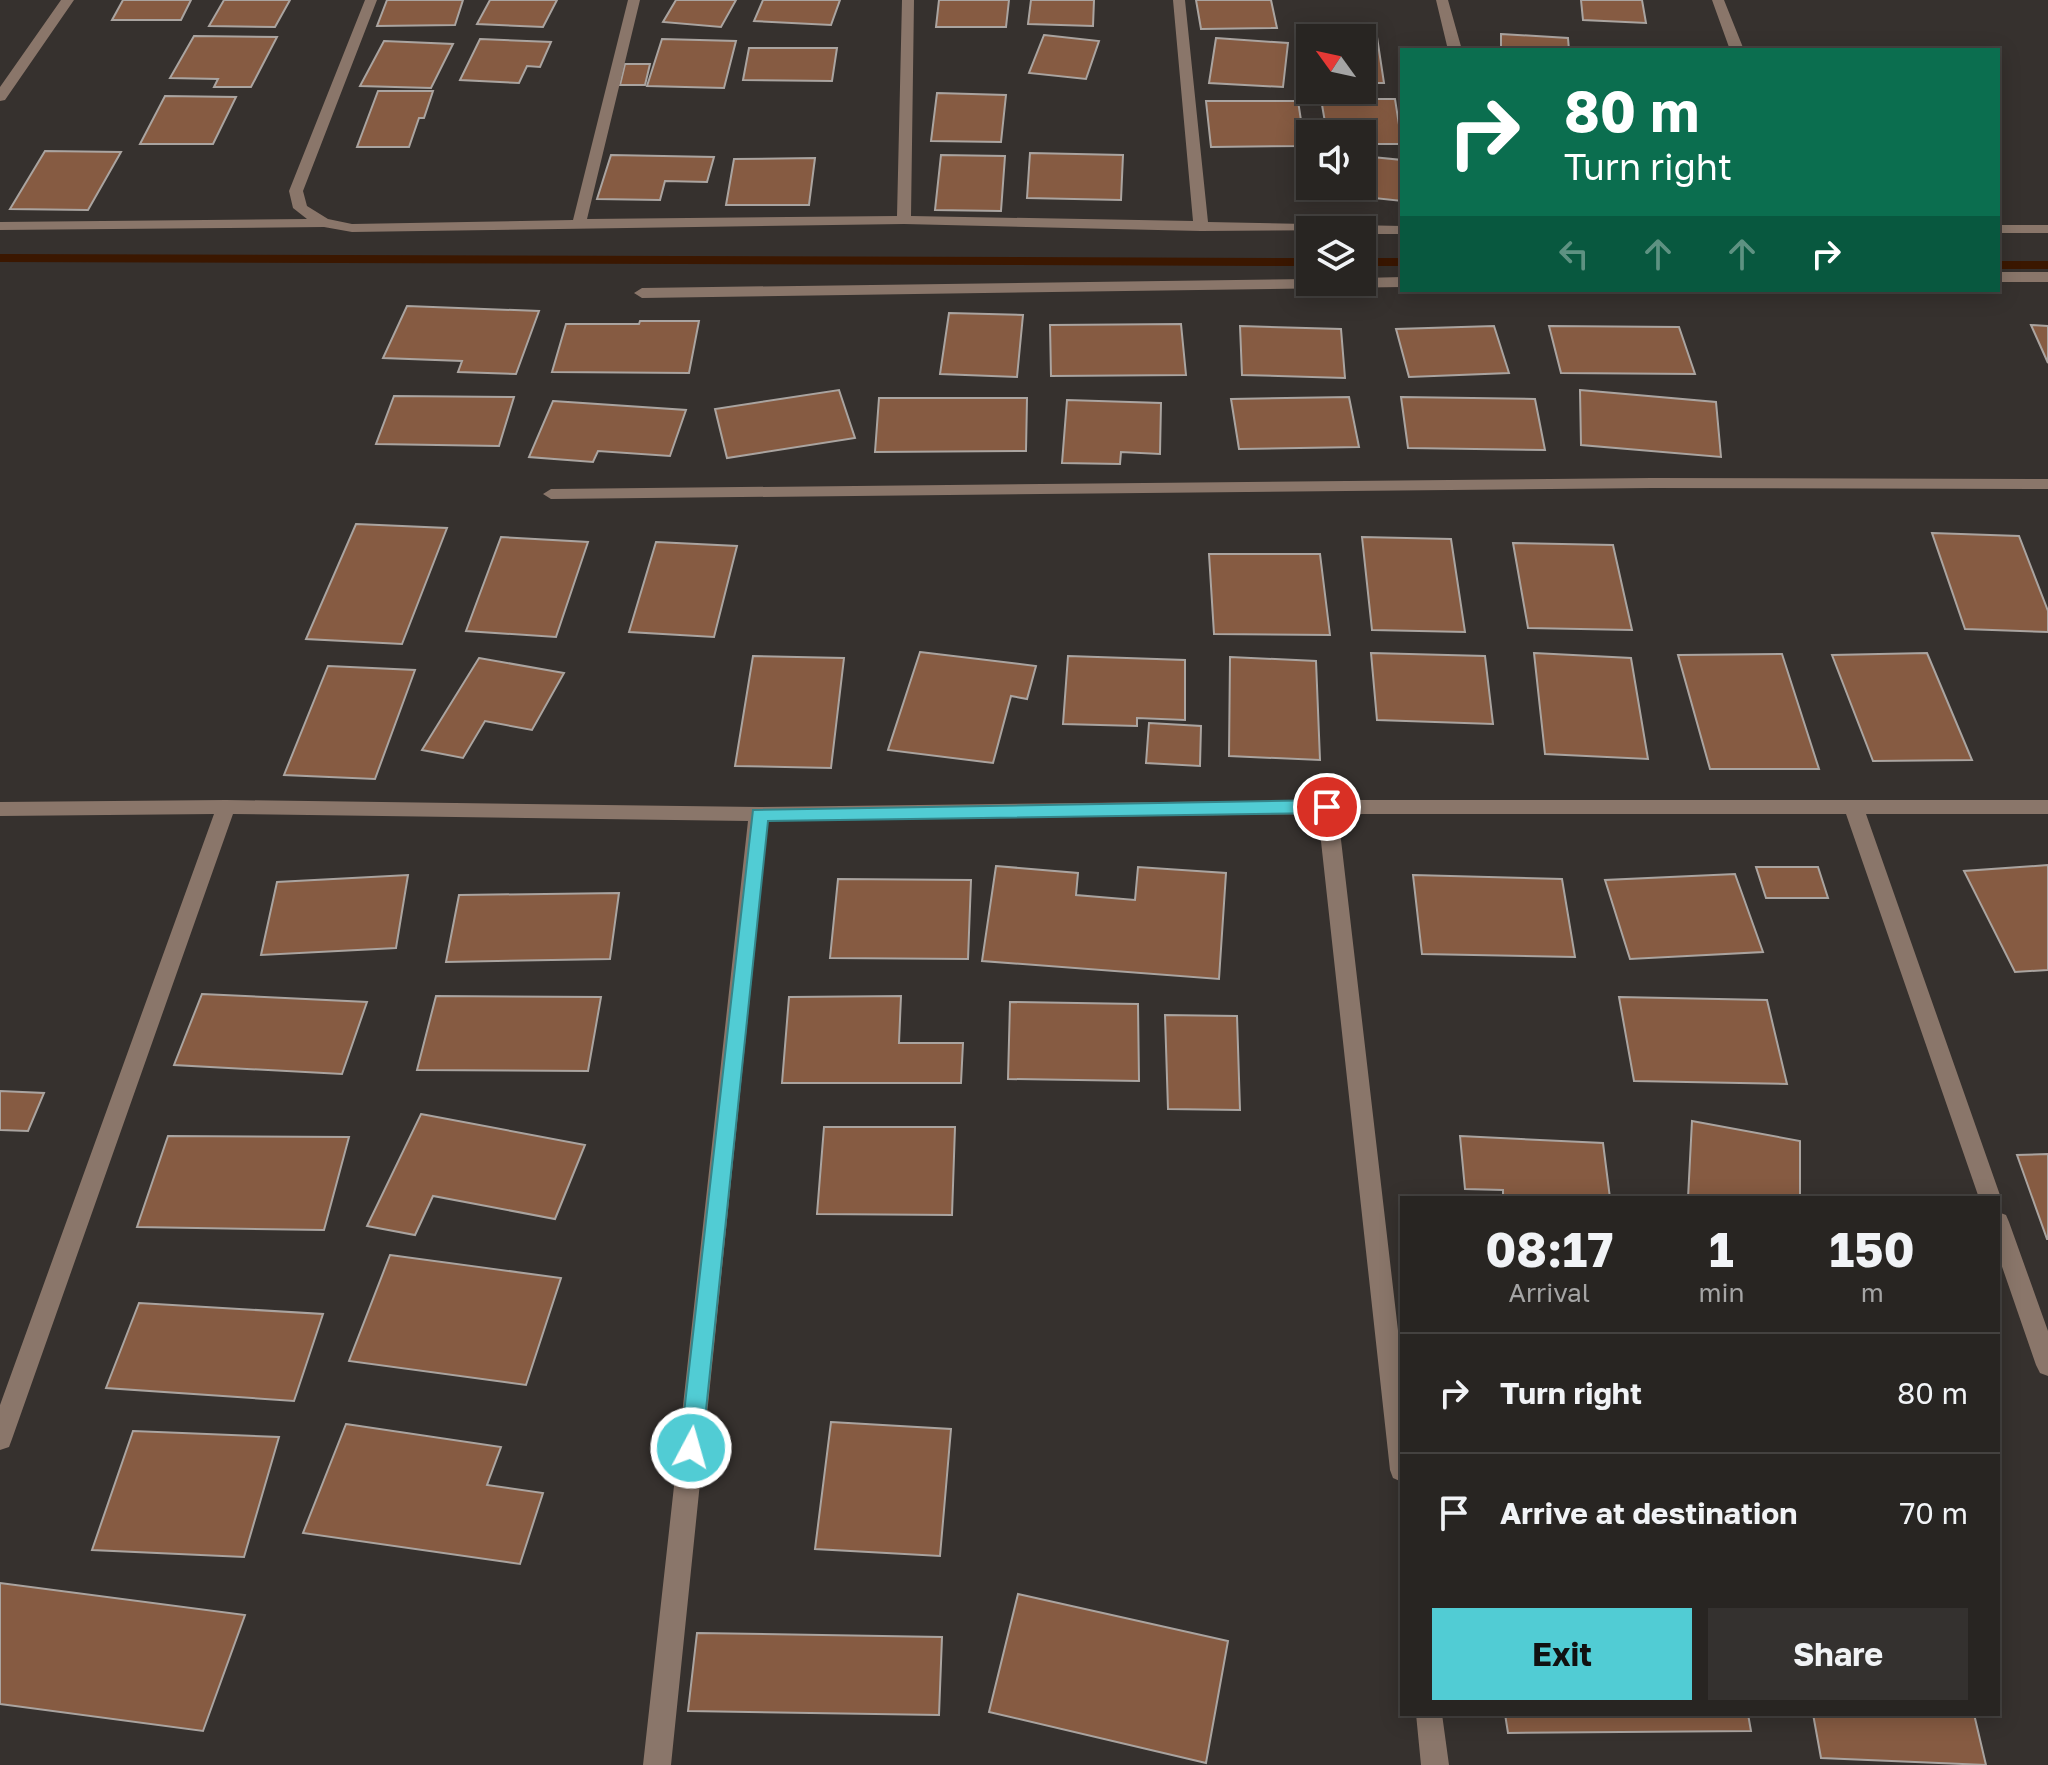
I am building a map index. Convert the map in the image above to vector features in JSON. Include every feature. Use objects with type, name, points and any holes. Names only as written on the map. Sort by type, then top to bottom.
[{"type":"street","points":[[0,97],[68,0]]},
{"type":"street","points":[[324,223],[300,208],[296,191],[371,0]]},
{"type":"street","points":[[579,224],[634,0]]},
{"type":"street","points":[[904,220],[908,0]]},
{"type":"street","points":[[1179,0],[1201,227]]},
{"type":"street","points":[[1442,0],[1454,48]]},
{"type":"street","points":[[1718,0],[1736,48]]},
{"type":"street","points":[[0,226],[324,223],[352,228],[904,220],[1400,230]]},
{"type":"street","points":[[2000,229],[2048,229]]},
{"type":"street","points":[[2000,277],[2048,277]]},
{"type":"street","points":[[642,293],[1400,282]]},
{"type":"street","points":[[551,494],[1652,483],[2048,484]]},
{"type":"street","points":[[0,809],[226,807],[759,814],[1327,807],[2048,807]]},
{"type":"street","points":[[0,1439],[226,807]]},
{"type":"street","points":[[1327,807],[1400,1452]]},
{"type":"street","points":[[1854,808],[1989,1196]]},
{"type":"street","points":[[657,1765],[759,814]]},
{"type":"street","points":[[2000,1228],[2048,1365]]},
{"type":"street","points":[[1429,1716],[1435,1765]]},
{"type":"building","points":[[123,0],[191,0],[181,20],[112,20]]},
{"type":"building","points":[[224,0],[290,0],[275,27],[209,26]]},
{"type":"building","points":[[387,0],[463,0],[455,25],[377,26]]},
{"type":"building","points":[[490,0],[557,0],[543,27],[477,24]]},
{"type":"building","points":[[676,0],[736,0],[721,27],[663,22]]},
{"type":"building","points":[[763,0],[840,0],[831,25],[754,21]]},
{"type":"building","points":[[939,0],[1009,0],[1006,27],[936,27]]},
{"type":"building","points":[[1031,0],[1094,0],[1093,26],[1028,24]]},
{"type":"building","points":[[1196,0],[1271,0],[1277,28],[1201,29]]},
{"type":"building","points":[[1581,0],[1642,0],[1646,23],[1583,20]]},
{"type":"building","points":[[1501,34],[1568,38],[1569,48],[1501,48]]},
{"type":"building","points":[[1044,35],[1099,41],[1086,79],[1029,73]]},
{"type":"building","points":[[194,36],[277,37],[251,87],[214,87],[218,79],[170,78]]},
{"type":"building","points":[[1376,37],[1377,37],[1384,83],[1376,83]]},
{"type":"building","points":[[1216,38],[1288,43],[1283,87],[1209,83]]},
{"type":"building","points":[[480,39],[551,42],[540,67],[527,66],[519,83],[460,80]]},
{"type":"building","points":[[662,39],[736,41],[724,88],[647,86]]},
{"type":"building","points":[[384,41],[453,44],[431,88],[360,86]]},
{"type":"building","points":[[749,48],[837,48],[832,81],[743,80]]},
{"type":"building","points":[[625,64],[650,64],[645,85],[620,85]]},
{"type":"building","points":[[378,91],[433,91],[409,147],[357,147]]},
{"type":"building","points":[[937,93],[1006,95],[1001,142],[931,141]]},
{"type":"building","points":[[165,96],[236,97],[213,144],[140,144]]},
{"type":"building","points":[[1376,99],[1395,99],[1400,144],[1376,144],[1376,120],[1325,120],[1322,104],[1376,104]]},
{"type":"building","points":[[1206,101],[1296,101],[1298,104],[1301,120],[1296,120],[1296,146],[1211,147]]},
{"type":"building","points":[[45,151],[121,152],[88,210],[10,209]]},
{"type":"building","points":[[1030,153],[1123,155],[1121,200],[1027,198]]},
{"type":"building","points":[[611,155],[714,157],[707,182],[665,181],[660,200],[597,199]]},
{"type":"building","points":[[941,155],[1005,156],[1001,211],[935,210]]},
{"type":"building","points":[[1376,157],[1400,160],[1400,201],[1376,198]]},
{"type":"building","points":[[815,158],[809,205],[726,205],[734,159]]},
{"type":"building","points":[[407,306],[539,311],[516,374],[458,372],[462,361],[383,358]]},
{"type":"building","points":[[949,313],[1023,315],[1017,377],[940,374]]},
{"type":"building","points":[[640,321],[699,321],[689,373],[552,372],[566,324],[639,324]]},
{"type":"building","points":[[1181,324],[1186,375],[1051,376],[1050,325]]},
{"type":"building","points":[[2031,325],[2048,326],[2048,363]]},
{"type":"building","points":[[1240,326],[1341,329],[1345,378],[1242,375]]},
{"type":"building","points":[[1494,326],[1509,373],[1409,377],[1396,329]]},
{"type":"building","points":[[1549,326],[1679,327],[1695,374],[1561,373]]},
{"type":"building","points":[[839,390],[855,438],[727,458],[715,409]]},
{"type":"building","points":[[1580,390],[1716,402],[1721,457],[1581,445]]},
{"type":"building","points":[[394,396],[514,397],[499,446],[376,444]]},
{"type":"building","points":[[1349,397],[1359,447],[1239,449],[1231,399]]},
{"type":"building","points":[[1401,397],[1535,399],[1545,450],[1408,448]]},
{"type":"building","points":[[879,398],[1027,398],[1026,451],[875,452]]},
{"type":"building","points":[[1067,400],[1161,403],[1160,454],[1121,452],[1120,464],[1062,463]]},
{"type":"building","points":[[553,401],[686,410],[670,456],[598,451],[593,462],[529,457]]},
{"type":"building","points":[[356,524],[447,528],[402,644],[306,639]]},
{"type":"building","points":[[1932,533],[2019,536],[2048,611],[2048,632],[1965,629]]},
{"type":"building","points":[[501,537],[588,542],[556,637],[466,631]]},
{"type":"building","points":[[1362,537],[1451,539],[1465,632],[1372,630]]},
{"type":"building","points":[[656,542],[737,546],[714,637],[629,632]]},
{"type":"building","points":[[1513,543],[1613,545],[1632,630],[1528,628]]},
{"type":"building","points":[[1209,554],[1320,554],[1330,635],[1214,634]]},
{"type":"building","points":[[920,652],[1036,666],[1027,699],[1011,696],[993,763],[888,750]]},
{"type":"building","points":[[1371,653],[1485,656],[1493,724],[1377,720]]},
{"type":"building","points":[[1534,653],[1631,658],[1648,759],[1545,754]]},
{"type":"building","points":[[1927,653],[1972,760],[1873,761],[1832,655]]},
{"type":"building","points":[[1782,654],[1819,769],[1710,769],[1678,655]]},
{"type":"building","points":[[753,656],[844,658],[831,768],[735,766]]},
{"type":"building","points":[[1068,656],[1185,660],[1185,720],[1137,718],[1137,726],[1063,724]]},
{"type":"building","points":[[1230,657],[1316,661],[1320,760],[1229,756]]},
{"type":"building","points":[[479,658],[564,673],[532,730],[485,721],[463,758],[422,750]]},
{"type":"building","points":[[328,666],[415,670],[375,779],[284,775]]},
{"type":"building","points":[[1149,723],[1201,726],[1200,766],[1146,763]]},
{"type":"building","points":[[2048,865],[2048,970],[2015,972],[1964,871]]},
{"type":"building","points":[[996,866],[1078,873],[1076,895],[1135,900],[1138,867],[1226,873],[1219,979],[982,961]]},
{"type":"building","points":[[1756,867],[1818,867],[1828,898],[1766,898]]},
{"type":"building","points":[[1735,874],[1763,952],[1630,959],[1605,880]]},
{"type":"building","points":[[408,875],[396,948],[261,955],[277,882]]},
{"type":"building","points":[[1413,875],[1562,879],[1575,957],[1422,954]]},
{"type":"building","points":[[838,879],[971,880],[968,959],[830,958]]},
{"type":"building","points":[[619,893],[610,959],[446,962],[459,895]]},
{"type":"building","points":[[202,994],[367,1002],[342,1074],[174,1065]]},
{"type":"building","points":[[436,996],[601,997],[588,1071],[417,1070]]},
{"type":"building","points":[[901,996],[899,1043],[963,1043],[961,1083],[782,1083],[789,997]]},
{"type":"building","points":[[1619,997],[1767,1000],[1787,1084],[1634,1081]]},
{"type":"building","points":[[1010,1002],[1138,1004],[1139,1081],[1008,1079]]},
{"type":"building","points":[[1165,1015],[1237,1016],[1240,1110],[1168,1109]]},
{"type":"building","points":[[0,1091],[44,1093],[28,1131],[0,1130]]},
{"type":"building","points":[[421,1114],[585,1145],[555,1219],[433,1196],[415,1235],[367,1226]]},
{"type":"building","points":[[1692,1121],[1800,1141],[1800,1196],[1688,1196]]},
{"type":"building","points":[[824,1127],[955,1127],[952,1215],[817,1214]]},
{"type":"building","points":[[168,1136],[349,1137],[324,1230],[137,1227]]},
{"type":"building","points":[[1460,1136],[1603,1143],[1610,1196],[1503,1196],[1503,1190],[1465,1189]]},
{"type":"building","points":[[2048,1154],[2048,1239],[2047,1239],[2017,1155]]},
{"type":"building","points":[[390,1255],[561,1278],[526,1385],[349,1361]]},
{"type":"building","points":[[139,1303],[323,1314],[294,1401],[106,1388]]},
{"type":"building","points":[[831,1422],[951,1429],[940,1556],[815,1549]]},
{"type":"building","points":[[346,1424],[501,1447],[487,1485],[543,1493],[520,1564],[303,1533]]},
{"type":"building","points":[[133,1431],[279,1437],[244,1557],[92,1550]]},
{"type":"building","points":[[0,1583],[245,1615],[203,1731],[0,1704]]},
{"type":"building","points":[[1018,1594],[1228,1641],[1206,1763],[989,1712]]},
{"type":"building","points":[[697,1633],[942,1637],[939,1715],[688,1711]]},
{"type":"building","points":[[1505,1716],[1748,1716],[1751,1731],[1508,1733]]},
{"type":"building","points":[[1813,1716],[1974,1716],[1986,1765],[1821,1758]]},
{"type":"waterway","points":[[0,258],[1296,262]]},
{"type":"waterway","points":[[1376,262],[1400,262]]},
{"type":"waterway","points":[[2000,265],[2048,265]]},
{"type":"route","points":[[691,1448],[759,814],[1327,807]]}]
